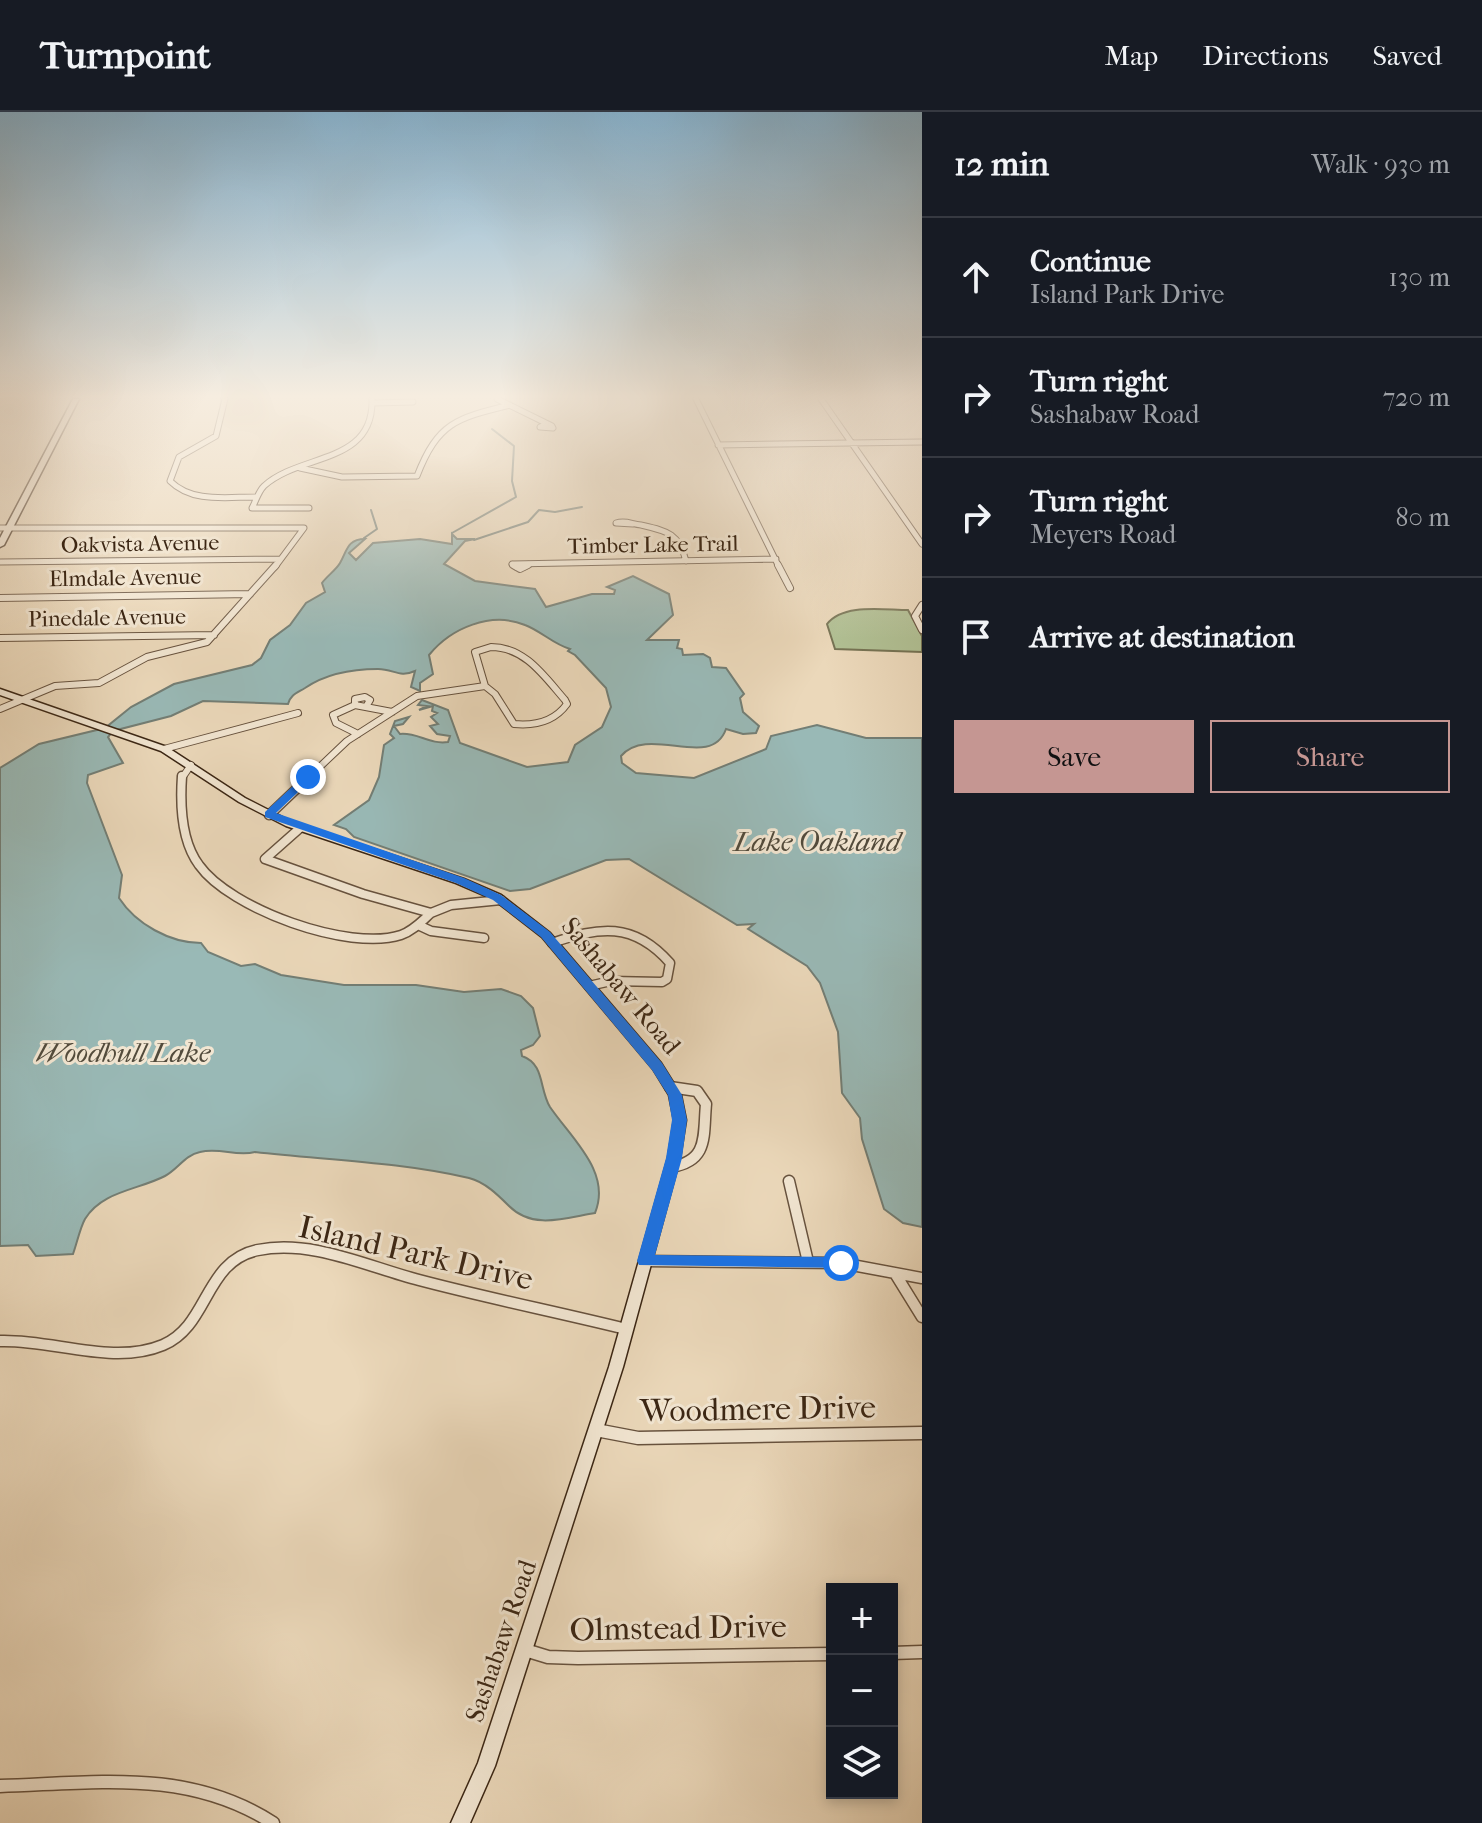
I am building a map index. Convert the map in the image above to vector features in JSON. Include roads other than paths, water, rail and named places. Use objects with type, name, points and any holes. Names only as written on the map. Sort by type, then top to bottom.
[{"type":"street","points":[[0,545],[4,528],[31,479]]},
{"type":"street","points":[[171,479],[181,491],[194,494],[255,497]]},
{"type":"street","points":[[277,479],[255,497],[252,508],[309,508]]},
{"type":"street","points":[[735,479],[790,588]]},
{"type":"street","points":[[876,479],[922,544]]},
{"type":"street","points":[[633,524],[673,533],[683,543],[686,561]]},
{"type":"street","points":[[0,709],[55,686],[99,683],[147,657],[207,642],[304,528],[4,528]]},
{"type":"street","name":"Oakvista Avenue","points":[[0,562],[280,559]]},
{"type":"street","name":"Timber Lake Trail","points":[[530,564],[776,559]]},
{"type":"street","name":"Elmdale Avenue","points":[[0,598],[250,594]]},
{"type":"street","points":[[922,605],[915,616],[922,630]]},
{"type":"street","name":"Pinedale Avenue","points":[[0,638],[214,635]]},
{"type":"street","points":[[269,815],[358,734],[417,696],[485,686],[495,694],[514,724],[526,726],[548,721],[567,704],[564,696],[544,681],[515,650],[491,647],[475,652],[486,673],[485,686]]},
{"type":"street","name":"Sashabaw Road","points":[[0,692],[164,749],[269,815],[300,828],[460,881],[501,900],[552,943],[670,1087],[680,1120],[671,1167],[626,1329],[525,1650],[486,1766],[460,1823]]},
{"type":"street","points":[[358,734],[336,723],[333,715],[355,705],[392,712]]},
{"type":"street","points":[[164,749],[298,713]]},
{"type":"street","points":[[191,765],[182,773],[184,825],[199,865],[227,893],[284,917],[358,936],[396,936],[418,925],[431,913],[451,905],[501,900]]},
{"type":"street","points":[[300,828],[265,859],[363,894],[431,913]]},
{"type":"street","points":[[418,925],[431,931],[484,938]]},
{"type":"street","points":[[552,943],[588,930],[610,931],[640,941],[670,963],[667,979],[662,982],[611,981],[589,986]]},
{"type":"street","points":[[670,1087],[691,1087],[706,1104],[702,1149],[689,1164],[671,1167]]},
{"type":"street","points":[[789,1181],[808,1262]]},
{"type":"street","name":"Island Park Drive","points":[[0,1341],[22,1340],[102,1350],[161,1346],[187,1328],[205,1291],[228,1261],[270,1248],[353,1261],[626,1329]]},
{"type":"street","points":[[645,1261],[808,1262],[851,1265],[922,1278]]},
{"type":"street","points":[[896,1275],[922,1317]]},
{"type":"street","name":"Woodmere Drive","points":[[596,1430],[638,1438],[922,1433]]},
{"type":"street","name":"Olmstead Drive","points":[[525,1650],[548,1657],[578,1658],[826,1654]]},
{"type":"street","points":[[898,1653],[922,1652]]},
{"type":"street","points":[[0,1786],[150,1784],[190,1787],[242,1802],[273,1823]]},
{"type":"water","points":[[452,534],[457,539],[475,539],[465,541],[444,564],[475,581],[535,589],[546,607],[592,594],[614,594],[615,590],[607,587],[633,576],[669,594],[673,615],[647,640],[679,640],[677,648],[682,649],[683,655],[703,654],[710,658],[712,667],[726,668],[744,694],[740,698],[743,712],[759,726],[756,733],[743,734],[726,729],[718,741],[694,748],[663,744],[633,747],[621,756],[622,763],[636,773],[694,778],[766,749],[771,736],[817,725],[866,738],[922,738],[922,1227],[903,1223],[884,1209],[862,1139],[860,1118],[842,1093],[838,1032],[820,983],[807,966],[748,929],[754,924],[737,925],[629,859],[606,860],[530,889],[510,891],[354,837],[346,829],[334,825],[369,800],[379,777],[384,745],[394,738],[390,734],[395,721],[409,717],[403,724],[394,726],[400,734],[448,742],[450,736],[437,734],[430,726],[438,724],[431,717],[437,713],[432,711],[433,706],[419,710],[427,706],[418,705],[422,700],[448,710],[460,743],[527,767],[568,762],[575,745],[602,727],[611,707],[606,688],[568,651],[570,649],[525,625],[499,620],[472,625],[438,645],[429,655],[433,674],[420,683],[420,691],[411,687],[415,671],[405,674],[378,669],[349,671],[313,683],[294,694],[288,704],[203,701],[171,716],[113,731],[108,737],[123,763],[88,775],[87,783],[122,875],[119,898],[144,924],[166,936],[201,943],[208,952],[241,966],[255,964],[281,975],[344,985],[416,985],[464,992],[501,989],[521,996],[533,1008],[540,1036],[533,1045],[521,1050],[522,1056],[535,1065],[550,1107],[594,1170],[599,1198],[595,1213],[550,1220],[528,1218],[475,1180],[417,1168],[255,1152],[207,1151],[190,1156],[155,1181],[101,1202],[85,1219],[73,1254],[36,1256],[28,1245],[0,1246],[0,768],[39,744],[105,728],[131,707],[174,684],[252,665],[261,658],[270,640],[290,625],[306,603],[325,592],[322,583],[338,566],[354,541],[365,539],[349,553],[356,560],[373,543],[420,539],[452,544]]},
{"type":"waterway","points":[[452,533],[516,497],[512,479]]},
{"type":"waterway","points":[[474,540],[528,522],[539,510],[555,512],[582,507]]},
{"type":"waterway","points":[[364,538],[377,529],[371,510]]},
{"type":"water label","name":"Lake Oakland","points":[[817,841]]},
{"type":"water label","name":"Woodhull Lake","points":[[123,1052]]}]
